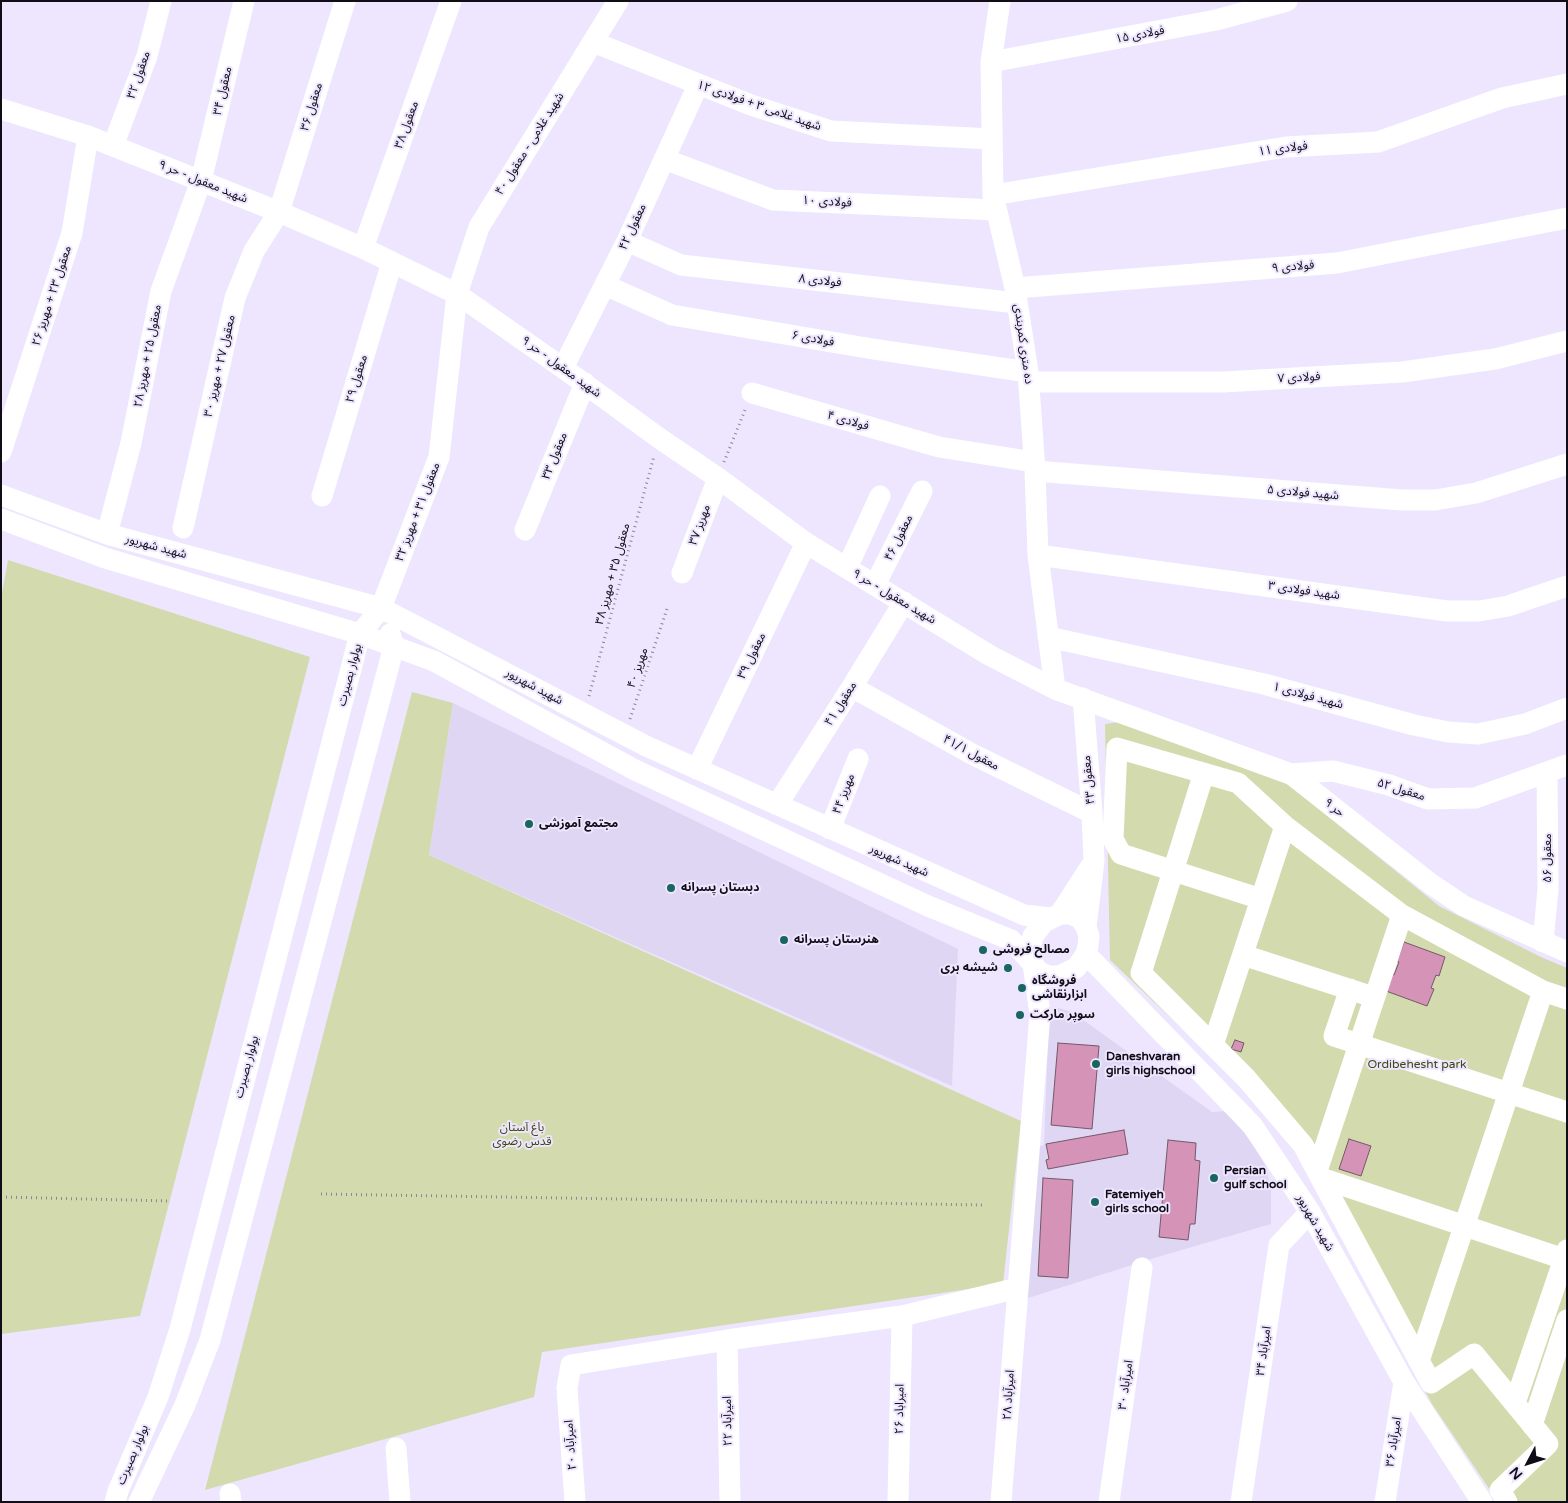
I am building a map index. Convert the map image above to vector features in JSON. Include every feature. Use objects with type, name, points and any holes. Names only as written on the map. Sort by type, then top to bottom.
[{"type":"street","name":"معقول ۳۲","points":[[114,146],[147,56],[161,1]]},
{"type":"street","name":"معقول ۳۴","points":[[201,181],[244,1]]},
{"type":"street","name":"معقول ۳۶","points":[[279,212],[344,1]]},
{"type":"street","name":"معقول ۳۸","points":[[363,248],[451,1]]},
{"type":"street","name":"شهید غلامی - معقول ۴۰","points":[[457,294],[479,227],[618,1]]},
{"type":"street","name":"ده متری کمربندی","points":[[1000,1],[991,62],[995,203],[1016,296],[1028,377],[1038,556],[1055,689]]},
{"type":"street","name":"فولادی ۱۵","points":[[991,62],[1216,20],[1287,1]]},
{"type":"street","name":"شهید غلامی ۳ + فولادی ۱۲","points":[[593,42],[751,106],[831,131],[992,139]]},
{"type":"street","name":"فولادی ۱۱","points":[[995,203],[1286,147],[1378,142],[1502,98],[1567,84]]},
{"type":"street","name":"معقول ۴۲","points":[[563,368],[627,241],[698,85]]},
{"type":"street","name":"شهید معقول - حر ۹","points":[[1,109],[88,136],[279,212],[363,248],[457,294],[585,383],[806,543],[989,655],[1055,689],[1083,698]]},
{"type":"street","name":"معقول ۲۳ + مهریز ۲۶","points":[[1,452],[72,233],[88,136]]},
{"type":"street","name":"فولادی ۱۰","points":[[664,159],[773,200],[995,203]]},
{"type":"street","name":"معقول ۲۵ + مهریز ۲۸","points":[[107,534],[131,443],[161,291],[201,181]]},
{"type":"street","name":"معقول ۲۷ + مهریز ۳۰","points":[[183,528],[235,298],[254,251],[279,212]]},
{"type":"street","name":"فولادی ۹","points":[[1016,296],[1337,263],[1567,218]]},
{"type":"street","name":"فولادی ۸","points":[[627,241],[681,265],[1016,296]]},
{"type":"street","name":"معقول ۲۹","points":[[322,496],[392,262]]},
{"type":"street","name":"فولادی ۶","points":[[605,285],[672,316],[1028,377]]},
{"type":"street","name":"معقول ۳۱ + مهریز ۳۲","points":[[381,608],[439,457],[457,294]]},
{"type":"street","name":"فولادی ۷","points":[[1028,377],[1223,382],[1402,372],[1495,359],[1567,341]]},
{"type":"street","name":"معقول ۳۳","points":[[525,530],[585,383]]},
{"type":"street","name":"فولادی ۴","points":[[752,393],[939,447],[1034,467]]},
{"type":"street","name":"شهید فولادی ۵","points":[[1034,467],[1402,500],[1435,500],[1476,493],[1567,464]]},
{"type":"street","name":"مهریز ۳۷","points":[[682,572],[718,478]]},
{"type":"street","name":"معقول ۴۶","points":[[875,585],[922,491]]},
{"type":"street","name":"شهید شهریور","points":[[1,495],[107,534],[381,608],[625,735],[697,769],[1024,915],[1056,916]]},
{"type":"street","points":[[847,568],[880,496]]},
{"type":"street","name":"شهید شهریور","points":[[1,520],[105,558],[360,634],[434,661],[635,770],[928,906],[1011,940],[1033,964]]},
{"type":"street","name":"معقول ۳۹","points":[[697,769],[806,543]]},
{"type":"street","name":"شهید فولادی ۳","points":[[1038,556],[1447,611],[1479,612],[1508,606],[1567,586]]},
{"type":"street","name":"معقول ۴۱","points":[[777,805],[904,602]]},
{"type":"street","name":"بولوار بصیرت","points":[[115,1502],[158,1396],[180,1329],[360,634],[381,608]]},
{"type":"street","points":[[381,608],[394,646]]},
{"type":"street","name":"شهید فولادی ۱","points":[[1048,637],[1264,684],[1414,725],[1448,732],[1478,734],[1525,724],[1567,708]]},
{"type":"street","name":"بولوار بصیرت","points":[[140,1502],[185,1405],[210,1340],[394,646]]},
{"type":"street","name":"معقول ۴۱/۱","points":[[852,687],[972,754],[1092,813]]},
{"type":"street","name":"معقول ۴۳","points":[[1083,698],[1094,861],[1086,927]]},
{"type":"street","name":"حر ۹","points":[[1083,698],[1291,774],[1431,884],[1464,906],[1567,952]]},
{"type":"street","points":[[1261,899],[1120,854],[1113,839],[1117,748],[1238,783],[1285,826],[1402,915],[1544,992],[1567,999]]},
{"type":"street","name":"مهریز ۴۴","points":[[830,829],[858,759]]},
{"type":"street","name":"معقول ۵۲","points":[[1291,774],[1333,771],[1389,785],[1428,799],[1475,798],[1567,765]]},
{"type":"street","points":[[1204,773],[1141,972],[1246,1078],[1303,1145],[1432,1383],[1474,1354],[1548,1444],[1500,1490],[1507,1502]]},
{"type":"street","name":"معقول ۵۶","points":[[1543,942],[1548,889],[1547,773]]},
{"type":"street","points":[[1213,1044],[1285,826]]},
{"type":"street","points":[[1056,916],[1094,861]]},
{"type":"street","points":[[1033,964],[1039,972],[1049,976],[1059,976],[1076,968],[1086,954],[1089,936],[1080,918],[1070,914],[1056,916],[1044,922],[1033,936],[1030,954],[1040,1014]]},
{"type":"street","points":[[1319,1175],[1374,997],[1402,915]]},
{"type":"street","name":"شهید شهریور","points":[[1086,954],[1252,1125],[1310,1212],[1404,1382],[1482,1502]]},
{"type":"street","points":[[1242,955],[1374,997]]},
{"type":"street","points":[[1040,1014],[1059,976]]},
{"type":"street","points":[[1350,989],[1334,1036],[1567,1112]]},
{"type":"street","points":[[1419,1361],[1544,992]]},
{"type":"street","name":"امیرآباد ۲۸","points":[[1001,1502],[1040,1014]]},
{"type":"street","points":[[1319,1175],[1465,1226],[1566,1256],[1515,1404]]},
{"type":"street","points":[[211,1205],[245,1211]]},
{"type":"street","name":"امیرآباد ۳۴","points":[[1241,1502],[1279,1245],[1310,1212]]},
{"type":"street","name":"امیرآباد ۳۰","points":[[1109,1502],[1142,1268]]},
{"type":"street","points":[[727,1340],[902,1316],[1018,1288]]},
{"type":"street","name":"امیراباد ۲۶","points":[[898,1502],[902,1316]]},
{"type":"street","points":[[1532,1425],[1567,1320]]},
{"type":"street","name":"امیرآباد ۲۰","points":[[575,1502],[567,1388],[571,1365],[727,1340]]},
{"type":"street","name":"امیرآباد ۲۲","points":[[727,1340],[730,1502]]},
{"type":"street","name":"امیرآباد ۳۶","points":[[1385,1502],[1404,1382]]},
{"type":"street","points":[[396,1448],[400,1502]]},
{"type":"path","points":[[718,478],[752,393]]},
{"type":"path","name":"معقول ۳۵ + مهریز ۳۸","points":[[585,714],[659,438]]},
{"type":"path","name":"مهریز ۴۰","points":[[625,735],[668,606]]},
{"type":"path","points":[[321,1194],[984,1204]]},
{"type":"path","points":[[1,1197],[170,1201]]},
{"type":"shaded area","points":[[453,703],[958,949],[952,1086],[429,855]]},
{"type":"shaded area","points":[[1055,1007],[1072,1012],[1212,1112],[1225,1111],[1254,1144],[1266,1167],[1271,1189],[1271,1224],[1154,1258],[1025,1299],[1037,1147],[1044,1145],[1049,1016]]},
{"type":"green space","points":[[8,560],[310,657],[140,1316],[1,1334],[1,599]]},
{"type":"green space","name":"باغ آستان قدس رضوی","points":[[412,692],[453,703],[429,855],[1021,1121],[1003,1284],[542,1352],[534,1397],[205,1490]]},
{"type":"green space","name":"Ordibehesht park","points":[[1120,722],[1289,785],[1439,906],[1567,968],[1567,1502],[1498,1502],[1432,1404],[1329,1209],[1291,1146],[1242,1086],[1110,960],[1105,724]]},
{"type":"building","points":[[1404,942],[1445,957],[1439,976],[1436,975],[1431,988],[1434,989],[1427,1006],[1386,991],[1399,962],[1397,961]]},
{"type":"building","points":[[1235,1040],[1244,1043],[1241,1052],[1231,1049]]},
{"type":"building","points":[[1058,1043],[1099,1046],[1092,1129],[1051,1125]]},
{"type":"building","points":[[1124,1130],[1128,1154],[1048,1169],[1046,1160],[1049,1159],[1046,1144]]},
{"type":"building","points":[[1349,1139],[1371,1146],[1361,1176],[1339,1169]]},
{"type":"building","points":[[1168,1140],[1196,1143],[1195,1160],[1200,1161],[1195,1224],[1190,1224],[1188,1240],[1159,1237]]},
{"type":"building","points":[[1043,1178],[1073,1180],[1068,1278],[1038,1276]]},
{"type":"place","name":"مجتمع آموزشی","points":[[529,824]]},
{"type":"place","name":"دبستان پسرانه","points":[[671,888]]},
{"type":"place","name":"هنرستان پسرانه","points":[[784,940]]},
{"type":"place","name":"مصالح فروشی","points":[[983,950]]},
{"type":"place","name":"شیشه بری","points":[[1008,968]]},
{"type":"place","name":"فروشگاه ابزارنقاشی","points":[[1022,988]]},
{"type":"place","name":"سوپر مارکت","points":[[1020,1015]]},
{"type":"place","name":"Daneshvaran girls highschool","points":[[1096,1064]]},
{"type":"place","name":"Persian gulf school","points":[[1214,1178]]},
{"type":"place","name":"Fatemiyeh girls school","points":[[1095,1202]]}]
